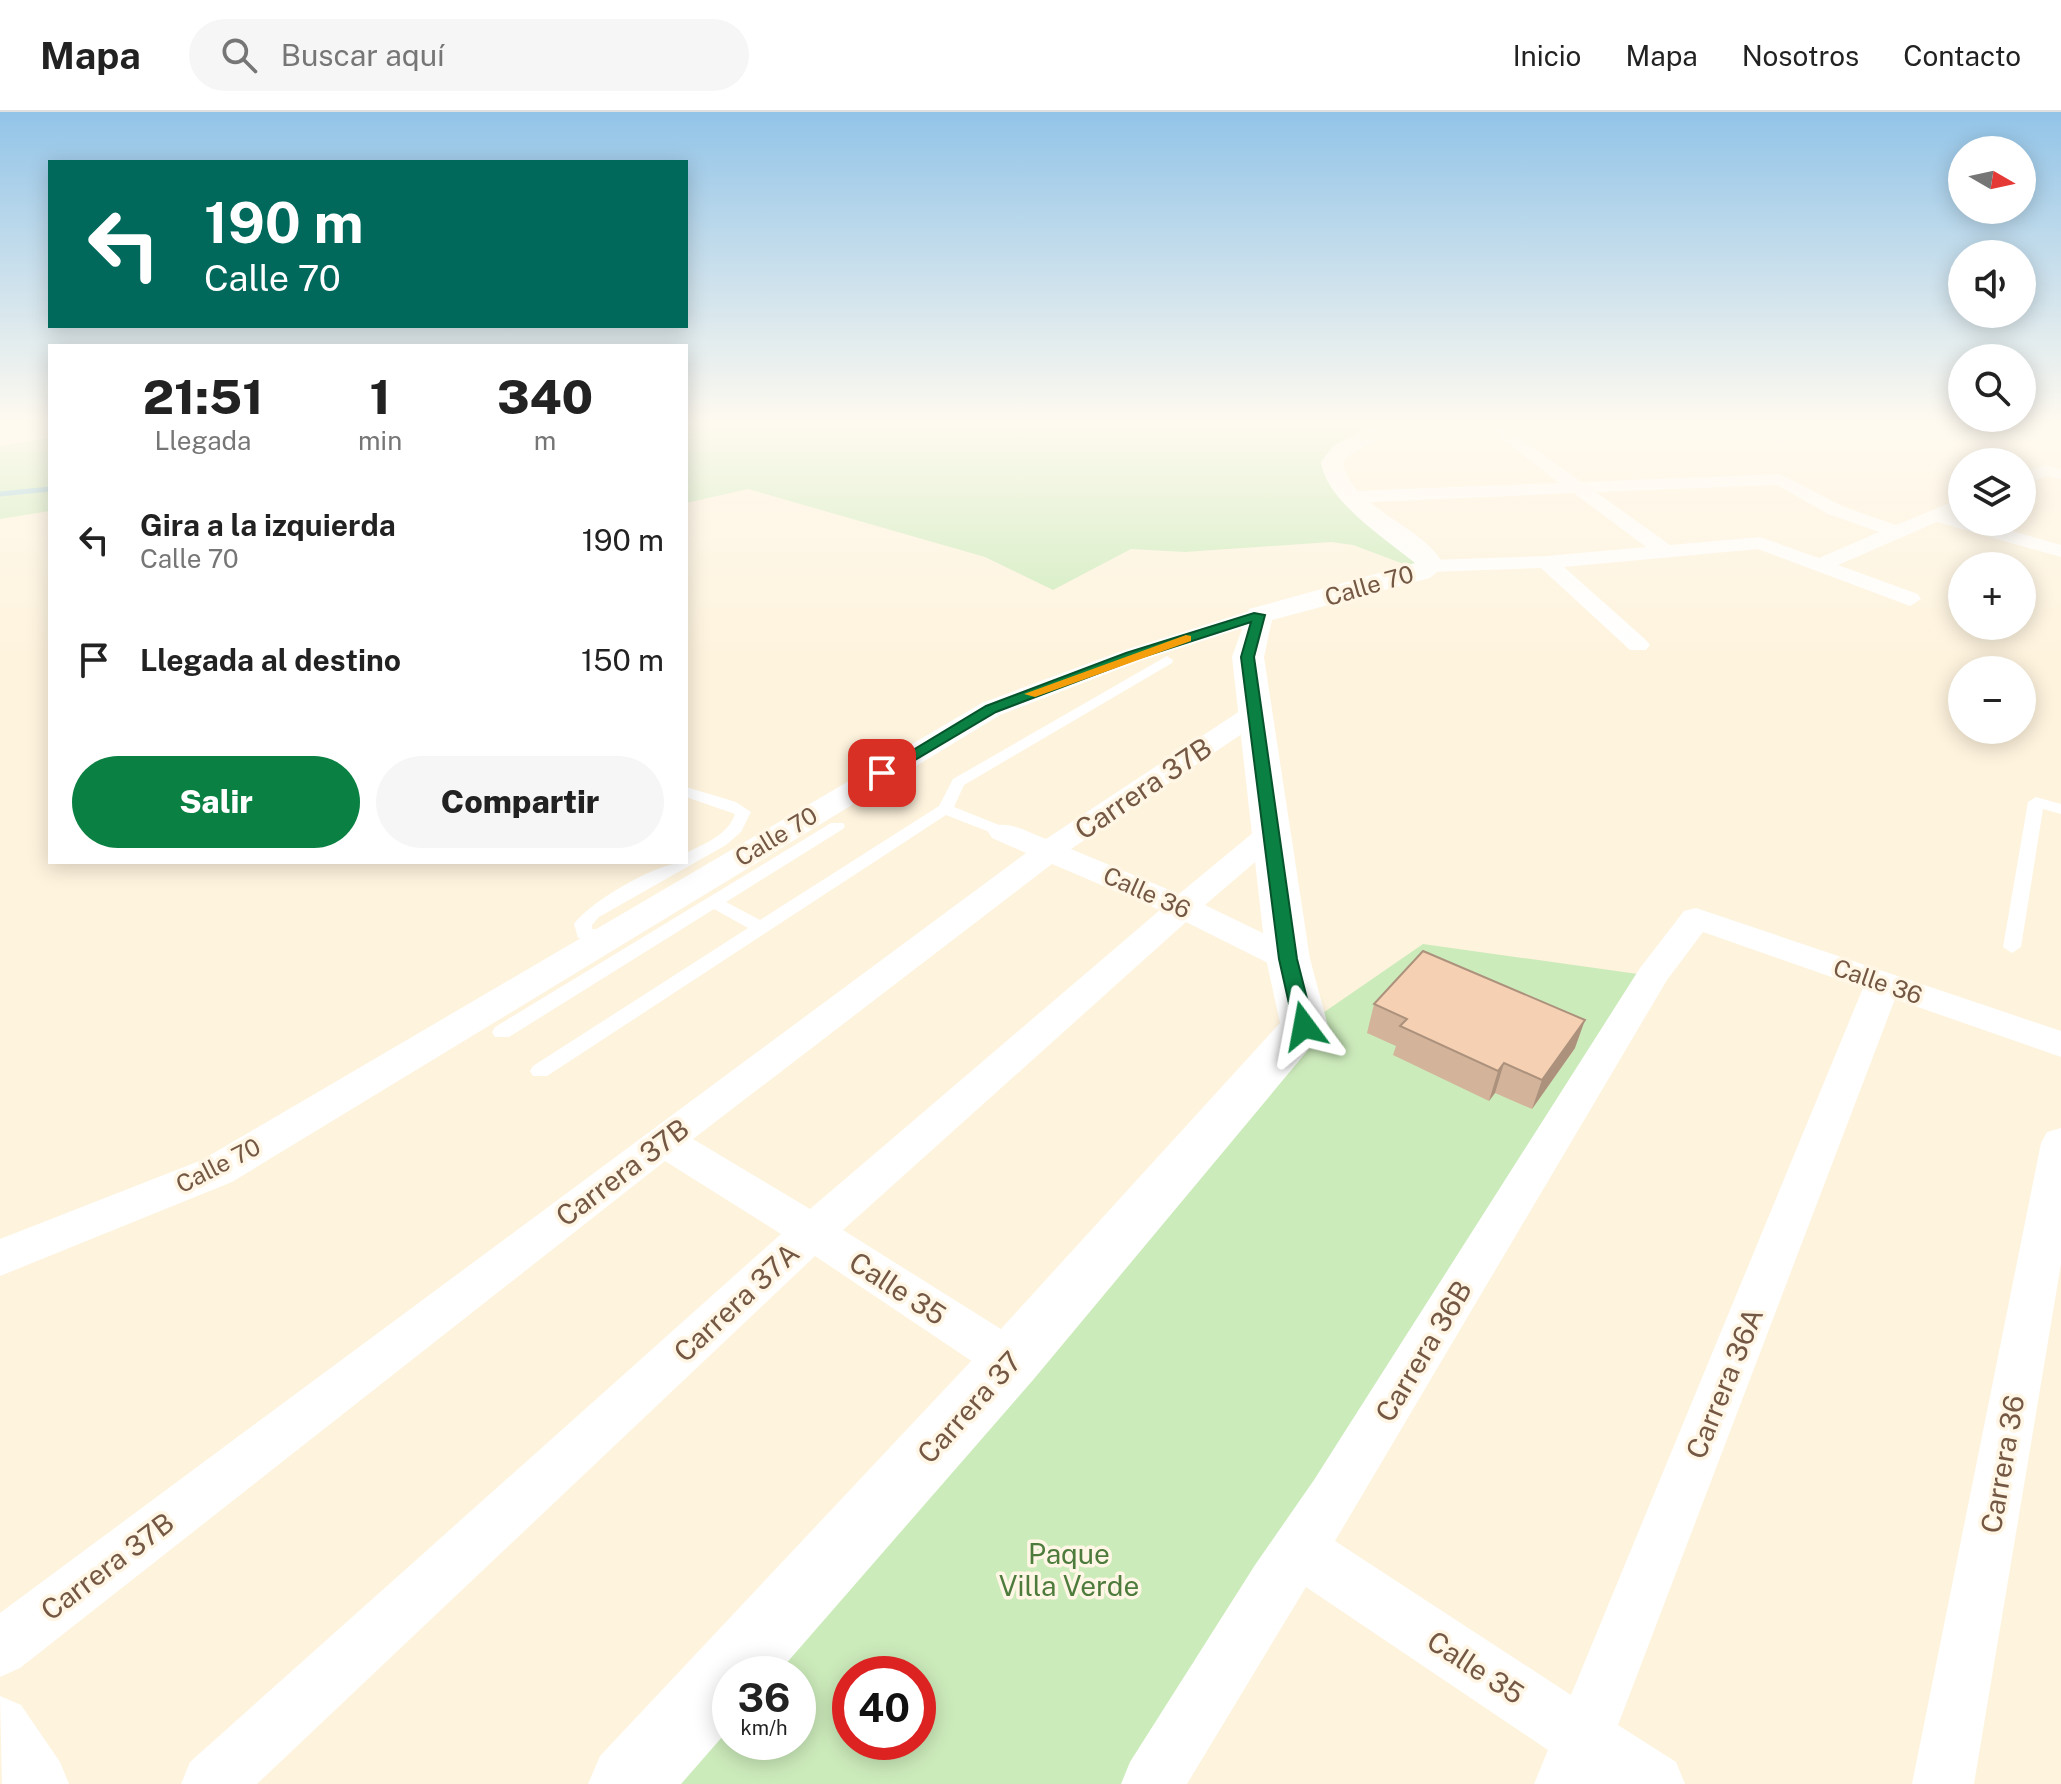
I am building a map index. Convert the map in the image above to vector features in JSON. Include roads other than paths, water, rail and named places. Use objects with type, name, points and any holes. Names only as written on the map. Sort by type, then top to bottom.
[{"type":"street","name":"Calle 70","points":[[0,1258],[217,1171],[991,709],[1131,656],[1259,615],[1420,572],[1430,566],[1427,559],[1357,501]]},
{"type":"street","points":[[1599,501],[1664,550]]},
{"type":"street","points":[[1819,501],[1835,510],[1898,532]]},
{"type":"street","points":[[1817,566],[1948,510]]},
{"type":"street","points":[[1935,515],[2061,551]]},
{"type":"street","points":[[1430,566],[1546,562],[1760,543],[1910,599]]},
{"type":"street","points":[[1546,562],[1638,645]]},
{"type":"street","points":[[1259,615],[1248,657],[1288,959]]},
{"type":"street","name":"Carrera 37B","points":[[0,1648],[663,1140],[1050,850],[1255,713]]},
{"type":"street","name":"Calle 36","points":[[1003,832],[1182,907],[1288,959]]},
{"type":"street","name":"Carrera 37A","points":[[212,1784],[812,1232],[1182,907],[1271,833]]},
{"type":"street","name":"Calle 36","points":[[1696,918],[2061,1044]]},
{"type":"street","name":"Carrera 36B","points":[[1152,1784],[1299,1547],[1333,1498],[1652,976],[1696,918]]},
{"type":"street","name":"Carrera 37","points":[[628,1784],[1011,1361],[1304,1026],[1288,959]]},
{"type":"street","name":"Carrera 36A","points":[[1574,1760],[1883,983]]},
{"type":"street","name":"Calle 35","points":[[663,1140],[1011,1361]]},
{"type":"street","name":"Carrera 36","points":[[1943,1784],[2061,1143]]},
{"type":"street","name":"Calle 35","points":[[1299,1547],[1574,1760],[1654,1784]]},
{"type":"street","points":[[0,1726],[38,1784]]},
{"type":"lane","points":[[540,1071],[945,809],[958,782],[1167,660]]},
{"type":"lane","points":[[688,793],[731,805],[743,812],[742,822],[728,835],[688,859]]},
{"type":"lane","points":[[2012,947],[2036,802],[2061,809]]},
{"type":"lane","points":[[945,809],[1003,832]]},
{"type":"lane","points":[[502,1032],[837,826]]},
{"type":"lane","points":[[611,934],[584,934],[583,924],[593,913],[679,864]]},
{"type":"lane","points":[[713,902],[761,928]]},
{"type":"park label","name":"Paque Villa Verde","points":[[1069,1569]]}]
